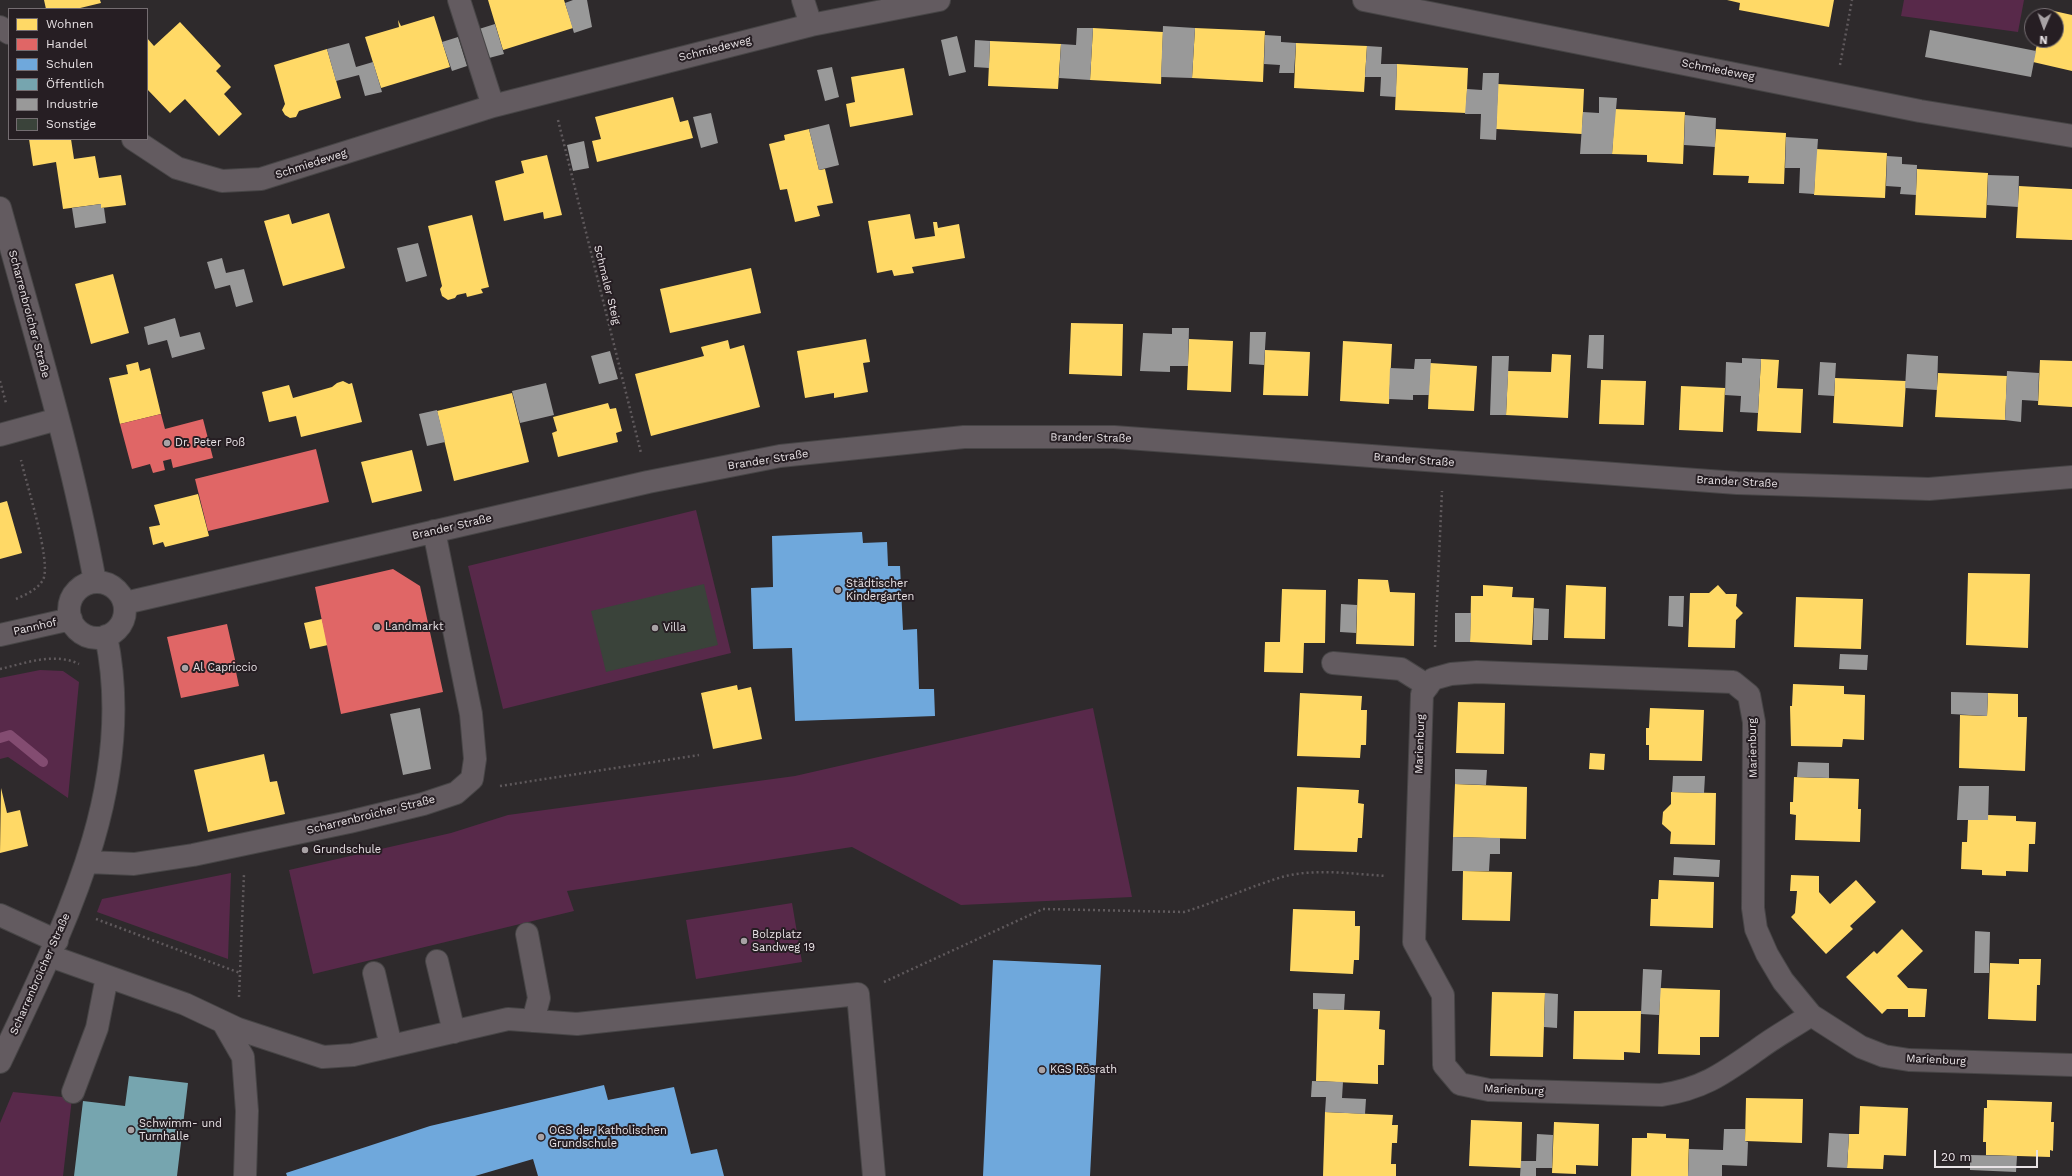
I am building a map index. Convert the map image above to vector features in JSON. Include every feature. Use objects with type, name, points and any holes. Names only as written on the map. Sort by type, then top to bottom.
[{"type":"street","points":[[459,0],[493,106]]},
{"type":"street","points":[[803,0],[811,25]]},
{"type":"street","name":"Schmiedeweg","points":[[135,140],[177,168],[222,181],[261,179],[493,106],[811,25],[939,0]]},
{"type":"street","name":"Schmiedeweg","points":[[1364,0],[1920,111],[2072,136]]},
{"type":"street","points":[[0,26],[8,32]]},
{"type":"street","name":"Scharrenbroicher Straße","points":[[0,208],[58,420],[86,535],[95,582]]},
{"type":"street","points":[[7,433],[58,420]]},
{"type":"street","name":"Brander Straße","points":[[125,603],[648,482],[780,456],[964,437],[1114,437],[1737,483],[1929,489],[2072,477]]},
{"type":"street","name":"Scharrenbroicher Straße","points":[[87,862],[134,864],[193,855],[246,844],[415,806],[456,793],[472,779],[474,752],[471,714],[434,531]]},
{"type":"street","points":[[95,582],[110,584],[120,593],[125,603],[125,614],[121,624],[113,633],[106,636],[90,637],[78,630],[71,619],[69,606],[74,593],[84,584],[95,582]]},
{"type":"street","name":"Pannhof","points":[[0,635],[71,619]]},
{"type":"street","name":"Scharrenbroicher Straße","points":[[0,1062],[53,949],[87,862],[108,778],[114,700],[110,656],[106,636]]},
{"type":"street","points":[[1333,663],[1401,669],[1430,683]]},
{"type":"street","name":"Marienburg","points":[[1811,1015],[1757,1050],[1733,1068],[1704,1084],[1683,1092],[1661,1095],[1497,1090],[1460,1084],[1444,1065],[1443,995],[1414,942],[1422,694],[1430,683],[1451,674],[1477,672],[1733,682],[1749,695],[1754,722],[1753,908],[1756,929],[1767,954],[1783,980],[1811,1015],[1861,1047],[1884,1056],[1908,1060],[2072,1065]]},
{"type":"street","points":[[0,915],[53,949],[107,977],[185,1004],[231,1027],[323,1057],[353,1055],[508,1019],[577,1024],[858,994],[874,1176]]},
{"type":"street","points":[[527,934],[540,998],[533,1021]]},
{"type":"street","points":[[437,961],[454,1032]]},
{"type":"street","points":[[374,974],[391,1046]]},
{"type":"street","points":[[73,1092],[97,1028],[107,977]]},
{"type":"street","points":[[231,1027],[243,1057],[246,1111],[245,1176]]},
{"type":"path","points":[[1834,93],[1852,0]]},
{"type":"path","name":"Schmaler Steig","points":[[550,91],[648,482]]},
{"type":"path","points":[[0,381],[7,433],[46,563],[43,581],[32,591],[12,602]]},
{"type":"path","points":[[1430,683],[1441,512]]},
{"type":"path","points":[[0,669],[47,659],[66,658],[80,664],[82,671]]},
{"type":"path","points":[[456,793],[699,755]]},
{"type":"path","points":[[231,1027],[240,973],[246,844]]},
{"type":"path","points":[[858,994],[1043,909],[1184,912],[1206,906],[1283,877],[1321,872],[1415,878]]},
{"type":"path","points":[[69,909],[240,973]]},
{"type":"shaded area","points":[[1904,0],[2024,0],[2018,32],[1901,16]]},
{"type":"shaded area","points":[[696,510],[731,653],[503,709],[468,566]]},
{"type":"shaded area","points":[[40,670],[63,671],[79,682],[68,798],[8,757],[0,759],[0,678]]},
{"type":"shaded area","points":[[1093,708],[1132,897],[961,905],[852,847],[567,891],[574,911],[313,974],[289,870],[451,833],[508,815],[795,776]]},
{"type":"shaded area","points":[[231,873],[228,959],[97,912],[102,899]]},
{"type":"shaded area","name":"Bolzplatz Sandweg 19","points":[[792,903],[802,962],[696,979],[686,920]]},
{"type":"shaded area","points":[[13,1092],[72,1098],[63,1176],[0,1176],[0,1123]]},
{"type":"building: Wohnen","points":[[44,0],[100,0],[101,3],[80,8],[46,8]]},
{"type":"building: Wohnen","points":[[488,0],[564,0],[573,28],[503,50]]},
{"type":"building: Wohnen","points":[[1727,0],[1834,0],[1829,27],[1739,10],[1740,3]]},
{"type":"building: Wohnen","points":[[2064,13],[2072,15],[2072,71],[2033,62],[2036,48],[2064,48]]},
{"type":"building: Wohnen","points":[[434,16],[450,67],[381,88],[365,37],[399,27],[398,20],[401,26]]},
{"type":"building: Wohnen","points":[[180,22],[221,66],[216,71],[231,87],[224,94],[242,114],[219,136],[185,99],[170,113],[148,90],[148,39],[154,46]]},
{"type":"building: Wohnen","points":[[1093,28],[1163,32],[1161,84],[1090,80]]},
{"type":"building: Wohnen","points":[[1195,28],[1265,31],[1263,82],[1192,78]]},
{"type":"building: Wohnen","points":[[990,41],[1061,44],[1058,89],[988,86]]},
{"type":"building: Wohnen","points":[[1296,43],[1367,46],[1364,92],[1294,88]]},
{"type":"building: Wohnen","points":[[327,49],[341,98],[299,111],[296,117],[290,118],[285,115],[282,110],[285,104],[274,65]]},
{"type":"building: Wohnen","points":[[1397,64],[1468,68],[1466,113],[1395,110]]},
{"type":"building: Wohnen","points":[[904,68],[913,115],[850,127],[846,104],[855,102],[851,77]]},
{"type":"building: Wohnen","points":[[1498,84],[1584,89],[1582,134],[1496,129]]},
{"type":"building: Wohnen","points":[[673,97],[680,122],[688,120],[693,138],[597,162],[592,141],[601,139],[595,117]]},
{"type":"building: Wohnen","points":[[1615,109],[1685,112],[1683,164],[1647,162],[1647,155],[1612,154]]},
{"type":"building: Wohnen","points":[[809,129],[819,170],[825,169],[833,203],[817,206],[820,216],[795,222],[787,189],[780,190],[769,144],[785,140],[784,135]]},
{"type":"building: Wohnen","points":[[1716,129],[1786,133],[1784,184],[1748,183],[1749,176],[1713,175]]},
{"type":"building: Wohnen","points":[[29,140],[71,140],[74,159],[95,156],[99,178],[121,175],[126,205],[101,208],[101,204],[63,209],[56,162],[33,166]]},
{"type":"building: Wohnen","points":[[1816,149],[1887,153],[1885,198],[1814,195]]},
{"type":"building: Wohnen","points":[[547,155],[562,215],[544,219],[543,212],[504,221],[495,181],[524,173],[521,161]]},
{"type":"building: Wohnen","points":[[1917,169],[1988,173],[1986,218],[1915,215]]},
{"type":"building: Wohnen","points":[[2019,186],[2072,189],[2072,240],[2016,238]]},
{"type":"building: Wohnen","points":[[329,213],[345,268],[283,286],[264,221],[289,214],[292,224]]},
{"type":"building: Wohnen","points":[[910,214],[915,239],[935,236],[933,222],[937,222],[938,228],[959,224],[965,258],[912,267],[914,273],[894,276],[892,270],[877,273],[868,221]]},
{"type":"building: Wohnen","points":[[472,215],[489,287],[481,289],[483,293],[467,297],[466,293],[457,295],[455,298],[448,300],[442,296],[440,289],[442,286],[428,226]]},
{"type":"building: Wohnen","points":[[751,268],[761,313],[670,333],[660,289]]},
{"type":"building: Wohnen","points":[[113,274],[129,333],[91,344],[75,284]]},
{"type":"building: Wohnen","points":[[1071,323],[1123,324],[1122,376],[1069,374]]},
{"type":"building: Wohnen","points":[[866,339],[870,362],[863,363],[868,392],[834,398],[834,393],[805,398],[797,351]]},
{"type":"building: Wohnen","points":[[1189,339],[1233,341],[1231,392],[1187,390]]},
{"type":"building: Wohnen","points":[[728,340],[730,349],[744,345],[760,407],[651,436],[635,374],[704,356],[701,347]]},
{"type":"building: Wohnen","points":[[1343,341],[1392,344],[1389,404],[1340,401]]},
{"type":"building: Wohnen","points":[[1265,350],[1310,352],[1308,396],[1263,395]]},
{"type":"building: Wohnen","points":[[1552,354],[1571,355],[1568,418],[1506,415],[1508,371],[1551,372]]},
{"type":"building: Wohnen","points":[[1761,359],[1779,360],[1777,388],[1803,389],[1801,433],[1757,431]]},
{"type":"building: Wohnen","points":[[2040,360],[2072,361],[2072,407],[2038,405]]},
{"type":"building: Wohnen","points":[[138,362],[140,371],[150,368],[161,414],[120,424],[109,378],[128,374],[126,365]]},
{"type":"building: Wohnen","points":[[1430,363],[1477,366],[1474,411],[1428,409]]},
{"type":"building: Wohnen","points":[[1938,373],[2007,376],[2005,420],[1935,417]]},
{"type":"building: Wohnen","points":[[1835,378],[1906,381],[1903,427],[1833,423]]},
{"type":"building: Wohnen","points":[[1601,380],[1646,381],[1644,425],[1599,424]]},
{"type":"building: Wohnen","points":[[343,381],[349,384],[352,383],[362,422],[301,437],[296,416],[269,422],[262,392],[289,385],[293,398],[332,387]]},
{"type":"building: Wohnen","points":[[1681,386],[1725,388],[1723,432],[1679,430]]},
{"type":"building: Wohnen","points":[[512,393],[529,462],[454,481],[437,411]]},
{"type":"building: Wohnen","points":[[608,403],[610,409],[616,408],[622,431],[616,433],[618,442],[558,457],[552,433],[557,431],[553,417]]},
{"type":"building: Wohnen","points":[[412,450],[422,491],[372,503],[361,462]]},
{"type":"building: Wohnen","points":[[198,494],[209,536],[165,547],[163,542],[153,545],[149,527],[160,525],[154,505]]},
{"type":"building: Wohnen","points":[[7,501],[22,553],[0,559],[0,503]]},
{"type":"building: Wohnen","points":[[1968,573],[2030,574],[2028,648],[1966,645]]},
{"type":"building: Wohnen","points":[[1358,579],[1388,580],[1390,592],[1415,593],[1414,646],[1356,644]]},
{"type":"building: Wohnen","points":[[1483,585],[1513,587],[1512,597],[1534,598],[1532,645],[1470,642],[1471,596],[1483,596]]},
{"type":"building: Wohnen","points":[[1566,585],[1606,587],[1605,639],[1564,638]]},
{"type":"building: Wohnen","points":[[1718,585],[1726,594],[1737,594],[1736,606],[1743,613],[1736,620],[1735,648],[1688,647],[1690,593],[1709,593]]},
{"type":"building: Wohnen","points":[[1282,589],[1326,590],[1325,643],[1304,643],[1303,673],[1264,672],[1265,642],[1280,642]]},
{"type":"building: Wohnen","points":[[1796,597],[1863,599],[1861,649],[1794,647]]},
{"type":"building: Wohnen","points":[[322,619],[328,645],[310,649],[304,623]]},
{"type":"building: Wohnen","points":[[1793,684],[1844,686],[1844,694],[1865,695],[1864,740],[1843,739],[1842,747],[1791,746],[1790,706],[1792,706]]},
{"type":"building: Wohnen","points":[[737,685],[738,690],[751,687],[762,739],[713,749],[701,693]]},
{"type":"building: Wohnen","points":[[1300,693],[1362,696],[1361,710],[1367,710],[1366,745],[1361,745],[1360,758],[1297,756]]},
{"type":"building: Wohnen","points":[[1988,693],[2018,694],[2018,717],[2027,717],[2025,771],[1959,768],[1960,715],[1987,716]]},
{"type":"building: Wohnen","points":[[1458,702],[1505,703],[1504,754],[1456,753]]},
{"type":"building: Wohnen","points":[[1650,708],[1704,710],[1702,761],[1649,760],[1649,745],[1646,745],[1646,728],[1649,728]]},
{"type":"building: Wohnen","points":[[1590,753],[1605,754],[1604,770],[1589,769]]},
{"type":"building: Wohnen","points":[[264,754],[270,782],[277,781],[285,814],[208,832],[194,770]]},
{"type":"building: Wohnen","points":[[1794,777],[1859,779],[1858,809],[1861,809],[1860,842],[1795,840],[1796,815],[1790,814],[1790,802],[1793,802]]},
{"type":"building: Wohnen","points":[[1455,784],[1527,787],[1526,839],[1453,837]]},
{"type":"building: Wohnen","points":[[1297,787],[1359,790],[1358,803],[1364,804],[1362,838],[1358,838],[1357,852],[1294,850]]},
{"type":"building: Wohnen","points":[[1,788],[7,813],[20,810],[28,846],[0,853]]},
{"type":"building: Wohnen","points":[[1671,792],[1716,793],[1715,845],[1670,844],[1671,832],[1662,824],[1663,812],[1671,804]]},
{"type":"building: Wohnen","points":[[1988,815],[2016,816],[2016,821],[2036,822],[2035,844],[2029,844],[2028,872],[2006,871],[2006,876],[1982,875],[1982,870],[1961,869],[1962,842],[1967,842],[1968,820],[1988,820]]},
{"type":"building: Wohnen","points":[[1463,871],[1512,872],[1510,921],[1462,920]]},
{"type":"building: Wohnen","points":[[1791,875],[1819,876],[1819,892],[1830,904],[1856,880],[1876,902],[1850,926],[1853,929],[1826,954],[1791,917],[1795,913],[1797,891],[1790,891]]},
{"type":"building: Wohnen","points":[[1659,880],[1714,882],[1713,928],[1650,926],[1651,899],[1658,899]]},
{"type":"building: Wohnen","points":[[1293,909],[1355,911],[1355,926],[1360,926],[1359,960],[1354,960],[1353,974],[1290,971]]},
{"type":"building: Wohnen","points":[[1902,929],[1923,951],[1897,976],[1908,988],[1927,989],[1925,1017],[1908,1017],[1908,1009],[1887,1009],[1882,1014],[1846,977],[1874,951],[1877,954]]},
{"type":"building: Wohnen","points":[[2019,959],[2041,959],[2040,985],[2037,985],[2036,1021],[1988,1019],[1990,963],[2019,964]]},
{"type":"building: Wohnen","points":[[1660,988],[1720,990],[1719,1037],[1700,1037],[1700,1055],[1658,1054]]},
{"type":"building: Wohnen","points":[[1492,992],[1545,993],[1543,1057],[1490,1056]]},
{"type":"building: Wohnen","points":[[1318,1009],[1380,1011],[1379,1029],[1385,1030],[1384,1065],[1378,1065],[1378,1084],[1316,1081]]},
{"type":"building: Wohnen","points":[[1574,1011],[1641,1011],[1640,1053],[1624,1052],[1624,1060],[1573,1059]]},
{"type":"building: Wohnen","points":[[1746,1098],[1803,1099],[1802,1143],[1745,1141]]},
{"type":"building: Wohnen","points":[[1987,1100],[2052,1102],[2051,1122],[2054,1122],[2053,1151],[2050,1150],[2050,1157],[1986,1155],[1986,1142],[1983,1142],[1984,1108],[1987,1108]]},
{"type":"building: Wohnen","points":[[1860,1106],[1908,1108],[1906,1156],[1884,1155],[1883,1169],[1847,1168],[1849,1134],[1859,1134]]},
{"type":"building: Wohnen","points":[[1325,1112],[1393,1115],[1392,1125],[1398,1125],[1397,1143],[1392,1143],[1391,1164],[1396,1164],[1396,1176],[1323,1176]]},
{"type":"building: Wohnen","points":[[1471,1120],[1522,1122],[1521,1168],[1469,1166]]},
{"type":"building: Wohnen","points":[[1554,1122],[1599,1124],[1598,1166],[1576,1165],[1576,1174],[1552,1173]]},
{"type":"building: Wohnen","points":[[1647,1133],[1666,1134],[1666,1138],[1689,1139],[1688,1176],[1631,1176],[1632,1138],[1647,1138]]},
{"type":"building: Handel","name":"Dr. Peter Poß","points":[[161,414],[165,429],[203,419],[213,458],[173,468],[171,459],[163,461],[165,470],[153,473],[150,464],[132,469],[120,424]]},
{"type":"building: Handel","points":[[316,449],[329,502],[208,531],[195,479]]},
{"type":"building: Handel","points":[[393,569],[420,586],[443,692],[341,714],[315,587]]},
{"type":"building: Handel","points":[[227,624],[236,664],[240,663],[240,666],[235,667],[239,686],[181,698],[167,637]]},
{"type":"building: Schulen","points":[[862,532],[863,543],[887,542],[888,566],[900,566],[903,630],[917,629],[919,689],[934,689],[935,716],[795,721],[792,648],[753,649],[751,588],[773,587],[772,536]]},
{"type":"building: Schulen","name":"KGS Rösrath","points":[[993,960],[1101,965],[1090,1176],[983,1176]]},
{"type":"building: Schulen","name":"OGS der Katholischen Grundschule","points":[[604,1085],[608,1100],[674,1087],[691,1154],[717,1149],[724,1176],[538,1176],[533,1159],[475,1176],[287,1176],[286,1173],[430,1126]]},
{"type":"building: Öffentlich","name":"Schwimm- und Turnhalle","points":[[129,1076],[188,1083],[177,1176],[74,1176],[83,1101],[125,1106]]},
{"type":"building: Industrie","points":[[573,0],[587,0],[592,27],[574,33],[565,3]]},
{"type":"building: Industrie","points":[[495,24],[504,54],[489,58],[479,29]]},
{"type":"building: Industrie","points":[[1163,26],[1195,28],[1192,78],[1161,77]]},
{"type":"building: Industrie","points":[[1077,28],[1093,28],[1090,80],[1059,78],[1061,44],[1076,45]]},
{"type":"building: Industrie","points":[[1930,30],[2036,51],[2031,77],[1925,57]]},
{"type":"building: Industrie","points":[[1265,35],[1281,36],[1281,42],[1296,43],[1294,73],[1279,73],[1280,65],[1264,64]]},
{"type":"building: Industrie","points":[[957,36],[966,72],[949,76],[941,40]]},
{"type":"building: Industrie","points":[[458,37],[467,66],[452,71],[442,42]]},
{"type":"building: Industrie","points":[[975,40],[990,41],[989,68],[974,67]]},
{"type":"building: Industrie","points":[[349,43],[356,67],[373,62],[382,92],[365,96],[359,75],[336,81],[327,49]]},
{"type":"building: Industrie","points":[[1367,46],[1382,47],[1381,64],[1397,64],[1396,97],[1380,96],[1381,77],[1365,77]]},
{"type":"building: Industrie","points":[[832,67],[839,97],[825,101],[817,70]]},
{"type":"building: Industrie","points":[[1483,73],[1499,73],[1496,140],[1480,139],[1481,114],[1465,114],[1467,89],[1482,90]]},
{"type":"building: Industrie","points":[[1599,97],[1617,98],[1612,154],[1580,154],[1583,112],[1599,113]]},
{"type":"building: Industrie","points":[[711,113],[718,143],[701,148],[693,117]]},
{"type":"building: Industrie","points":[[1685,115],[1716,118],[1715,147],[1684,145]]},
{"type":"building: Industrie","points":[[829,124],[839,165],[819,170],[809,129]]},
{"type":"building: Industrie","points":[[1786,137],[1818,139],[1814,194],[1799,193],[1800,168],[1785,168]]},
{"type":"building: Industrie","points":[[584,141],[589,168],[573,171],[567,145]]},
{"type":"building: Industrie","points":[[1887,156],[1902,157],[1902,164],[1917,165],[1916,195],[1900,194],[1901,187],[1886,186]]},
{"type":"building: Industrie","points":[[1988,175],[2019,176],[2018,207],[1987,205]]},
{"type":"building: Industrie","points":[[101,204],[101,208],[104,208],[106,223],[75,228],[72,208]]},
{"type":"building: Industrie","points":[[418,243],[427,276],[406,282],[397,248]]},
{"type":"building: Industrie","points":[[222,258],[226,273],[244,269],[253,302],[236,307],[230,285],[215,289],[207,262]]},
{"type":"building: Industrie","points":[[175,318],[180,337],[200,332],[205,349],[172,358],[167,340],[148,345],[144,327]]},
{"type":"building: Industrie","points":[[1172,328],[1189,328],[1188,366],[1170,366],[1170,372],[1140,371],[1143,333],[1172,334]]},
{"type":"building: Industrie","points":[[1250,332],[1266,332],[1264,365],[1249,364]]},
{"type":"building: Industrie","points":[[1589,335],[1604,335],[1603,369],[1587,368]]},
{"type":"building: Industrie","points":[[610,351],[618,379],[599,384],[591,356]]},
{"type":"building: Industrie","points":[[1907,354],[1938,356],[1937,390],[1905,388]]},
{"type":"building: Industrie","points":[[1492,356],[1509,356],[1506,415],[1490,415]]},
{"type":"building: Industrie","points":[[1742,358],[1761,359],[1758,413],[1740,412],[1741,396],[1725,395],[1726,362],[1742,363]]},
{"type":"building: Industrie","points":[[1415,359],[1431,359],[1429,395],[1413,395],[1413,400],[1389,399],[1390,368],[1414,369]]},
{"type":"building: Industrie","points":[[1820,362],[1836,363],[1834,396],[1818,395]]},
{"type":"building: Industrie","points":[[2007,371],[2039,373],[2038,401],[2022,400],[2021,422],[2005,420]]},
{"type":"building: Industrie","points":[[546,383],[554,415],[520,423],[512,391]]},
{"type":"building: Industrie","points":[[437,410],[445,442],[427,446],[419,414]]},
{"type":"building: Industrie","points":[[1669,596],[1684,596],[1683,627],[1668,626]]},
{"type":"building: Industrie","points":[[1341,604],[1357,605],[1356,633],[1340,632]]},
{"type":"building: Industrie","points":[[1534,608],[1549,609],[1548,640],[1533,640]]},
{"type":"building: Industrie","points":[[1455,613],[1471,613],[1470,642],[1455,642]]},
{"type":"building: Industrie","points":[[1840,654],[1868,655],[1867,670],[1839,669]]},
{"type":"building: Industrie","points":[[1951,692],[1988,693],[1987,716],[1951,714]]},
{"type":"building: Industrie","points":[[420,708],[431,769],[403,775],[390,714]]},
{"type":"building: Industrie","points":[[1798,762],[1829,763],[1829,778],[1797,777]]},
{"type":"building: Industrie","points":[[1455,769],[1487,770],[1486,785],[1455,784]]},
{"type":"building: Industrie","points":[[1673,776],[1705,776],[1704,793],[1672,792]]},
{"type":"building: Industrie","points":[[1959,786],[1989,786],[1988,820],[1957,820]]},
{"type":"building: Industrie","points":[[1453,837],[1500,838],[1500,854],[1490,854],[1489,871],[1452,871]]},
{"type":"building: Industrie","points":[[1674,857],[1720,860],[1719,877],[1673,875]]},
{"type":"building: Industrie","points":[[1975,931],[1990,932],[1989,973],[1974,973]]},
{"type":"building: Industrie","points":[[1643,969],[1662,970],[1659,1015],[1641,1014]]},
{"type":"building: Industrie","points":[[1313,993],[1345,994],[1344,1010],[1313,1009]]},
{"type":"building: Industrie","points":[[1545,993],[1558,994],[1557,1028],[1544,1027]]},
{"type":"building: Industrie","points":[[1312,1081],[1343,1082],[1342,1098],[1366,1099],[1365,1114],[1325,1112],[1326,1097],[1311,1097]]},
{"type":"building: Industrie","points":[[1724,1129],[1745,1129],[1745,1141],[1748,1142],[1747,1166],[1722,1165],[1722,1176],[1688,1176],[1689,1149],[1723,1150]]},
{"type":"building: Industrie","points":[[1829,1133],[1849,1134],[1847,1168],[1827,1167]]},
{"type":"building: Industrie","points":[[1537,1134],[1553,1135],[1552,1168],[1536,1168],[1536,1176],[1520,1176],[1521,1161],[1536,1161]]},
{"type":"building: Industrie","points":[[1970,1155],[2017,1156],[2016,1172],[1970,1170]]},
{"type":"building: Sonstige","name":"Villa","points":[[704,584],[718,645],[606,672],[591,611]]},
{"type":"waterway","points":[[0,738],[10,735],[43,762]]},
{"type":"place","name":"Dr. Peter Poß","points":[[167,443]]},
{"type":"place","name":"Städtischer Kindergarten","points":[[838,590]]},
{"type":"place","name":"Landmarkt","points":[[377,627]]},
{"type":"place","name":"Villa","points":[[655,628]]},
{"type":"place","name":"Al Capriccio","points":[[185,668]]},
{"type":"place","name":"Grundschule","points":[[305,850]]},
{"type":"place","name":"Bolzplatz Sandweg 19","points":[[744,941]]},
{"type":"place","name":"KGS Rösrath","points":[[1042,1070]]},
{"type":"place","name":"Schwimm- und Turnhalle","points":[[131,1130]]},
{"type":"place","name":"OGS der Katholischen Grundschule","points":[[541,1137]]}]
